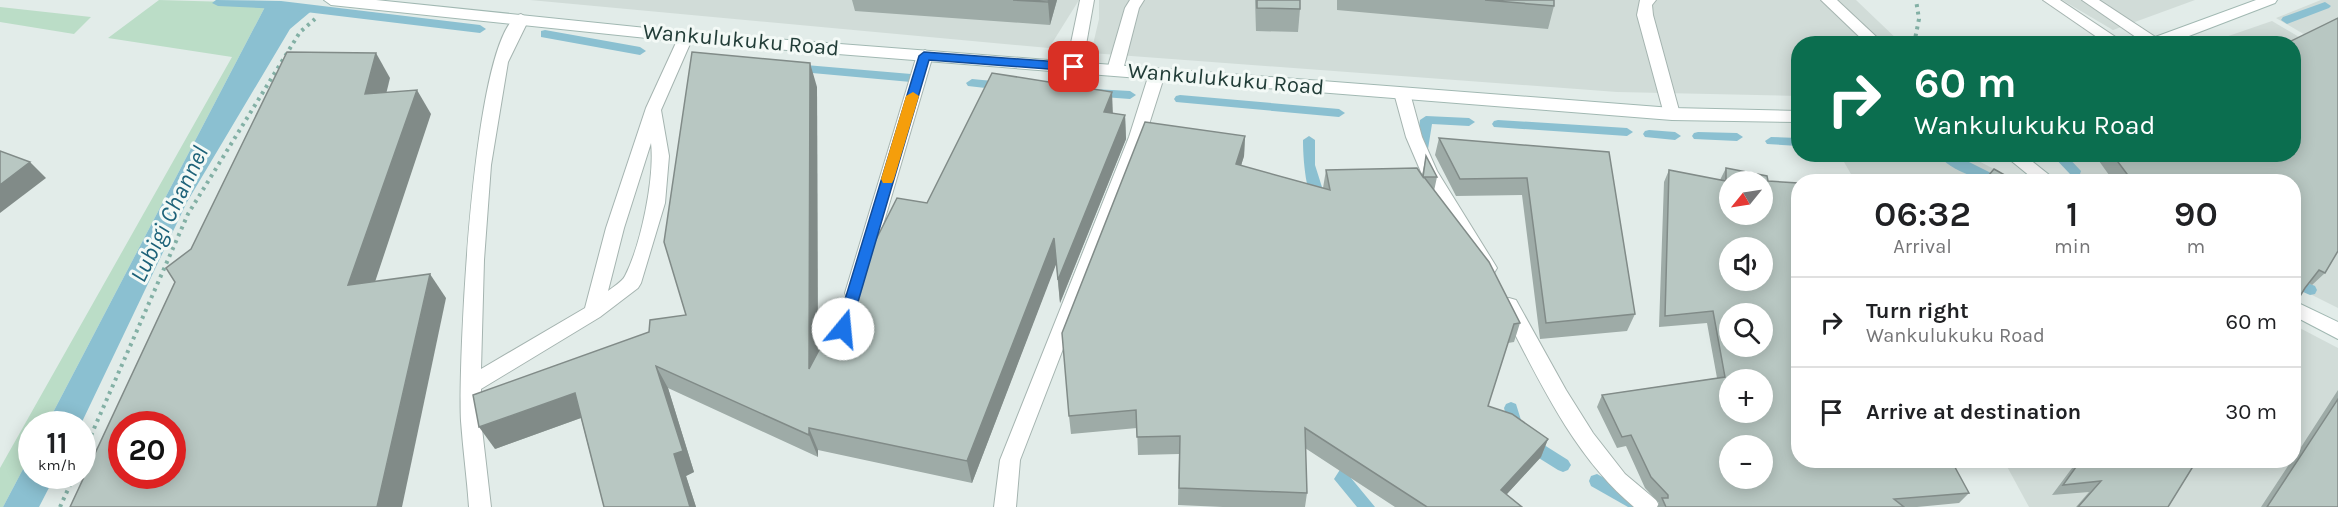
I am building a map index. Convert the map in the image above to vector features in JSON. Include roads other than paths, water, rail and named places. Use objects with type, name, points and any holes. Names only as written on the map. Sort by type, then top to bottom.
[{"type":"main road","name":"Wankulukuku Road","points":[[331,0],[685,37],[1672,114],[1791,117]]},
{"type":"main road","points":[[1074,67],[1087,0]]},
{"type":"main road","points":[[1115,70],[1132,8],[1137,0]]},
{"type":"main road","points":[[1649,0],[1646,4],[1645,15],[1672,114]]},
{"type":"main road","points":[[1828,0],[1868,36]]},
{"type":"main road","points":[[2050,0],[2106,36]]},
{"type":"main road","points":[[2089,0],[2143,36]]},
{"type":"main road","points":[[2172,36],[2270,0]]},
{"type":"main road","points":[[480,507],[471,420],[475,260],[483,165],[500,62],[521,19]]},
{"type":"main road","points":[[593,312],[615,228],[654,108],[685,37]]},
{"type":"main road","points":[[850,307],[924,56]]},
{"type":"main road","points":[[1005,507],[1010,460],[1137,137],[1157,74]]},
{"type":"main road","points":[[1402,93],[1414,137],[1429,172],[1455,217],[1475,243],[1558,396],[1587,441],[1620,481],[1649,507]]},
{"type":"main road","points":[[471,385],[593,312],[632,283],[656,203],[661,156],[654,108]]},
{"type":"main road","points":[[2022,162],[2039,174]]},
{"type":"main road","points":[[2301,312],[2338,331]]},
{"type":"water","name":"Lubigi Channel","points":[[267,3],[315,8],[290,29],[187,202],[87,411],[54,411]]},
{"type":"water","points":[[18,479],[18,489],[48,489],[39,507],[3,507]]},
{"type":"waterway","points":[[218,3],[281,5],[480,29]]},
{"type":"waterway","points":[[2287,20],[2325,6]]},
{"type":"waterway","points":[[545,34],[640,51]]},
{"type":"waterway","points":[[794,68],[911,78]]},
{"type":"waterway","points":[[972,83],[1003,86]]},
{"type":"waterway","points":[[1094,93],[1130,95]]},
{"type":"waterway","points":[[1180,99],[1339,113]]},
{"type":"waterway","points":[[1425,156],[1422,149],[1426,120],[1469,122]]},
{"type":"waterway","points":[[1498,124],[1627,132]]},
{"type":"waterway","points":[[1649,134],[1675,136]]},
{"type":"waterway","points":[[1698,136],[1737,137]]},
{"type":"waterway","points":[[1309,140],[1309,165],[1320,203]]},
{"type":"waterway","points":[[1771,141],[1791,142]]},
{"type":"waterway","points":[[1956,162],[1981,174]]},
{"type":"waterway","points":[[2065,162],[2075,171]]},
{"type":"waterway","points":[[2301,286],[2310,290]]},
{"type":"waterway","points":[[1511,408],[1518,437],[1563,465]]},
{"type":"waterway","points":[[1355,459],[1342,479],[1367,507]]},
{"type":"waterway","points":[[1597,481],[1642,507]]}]
